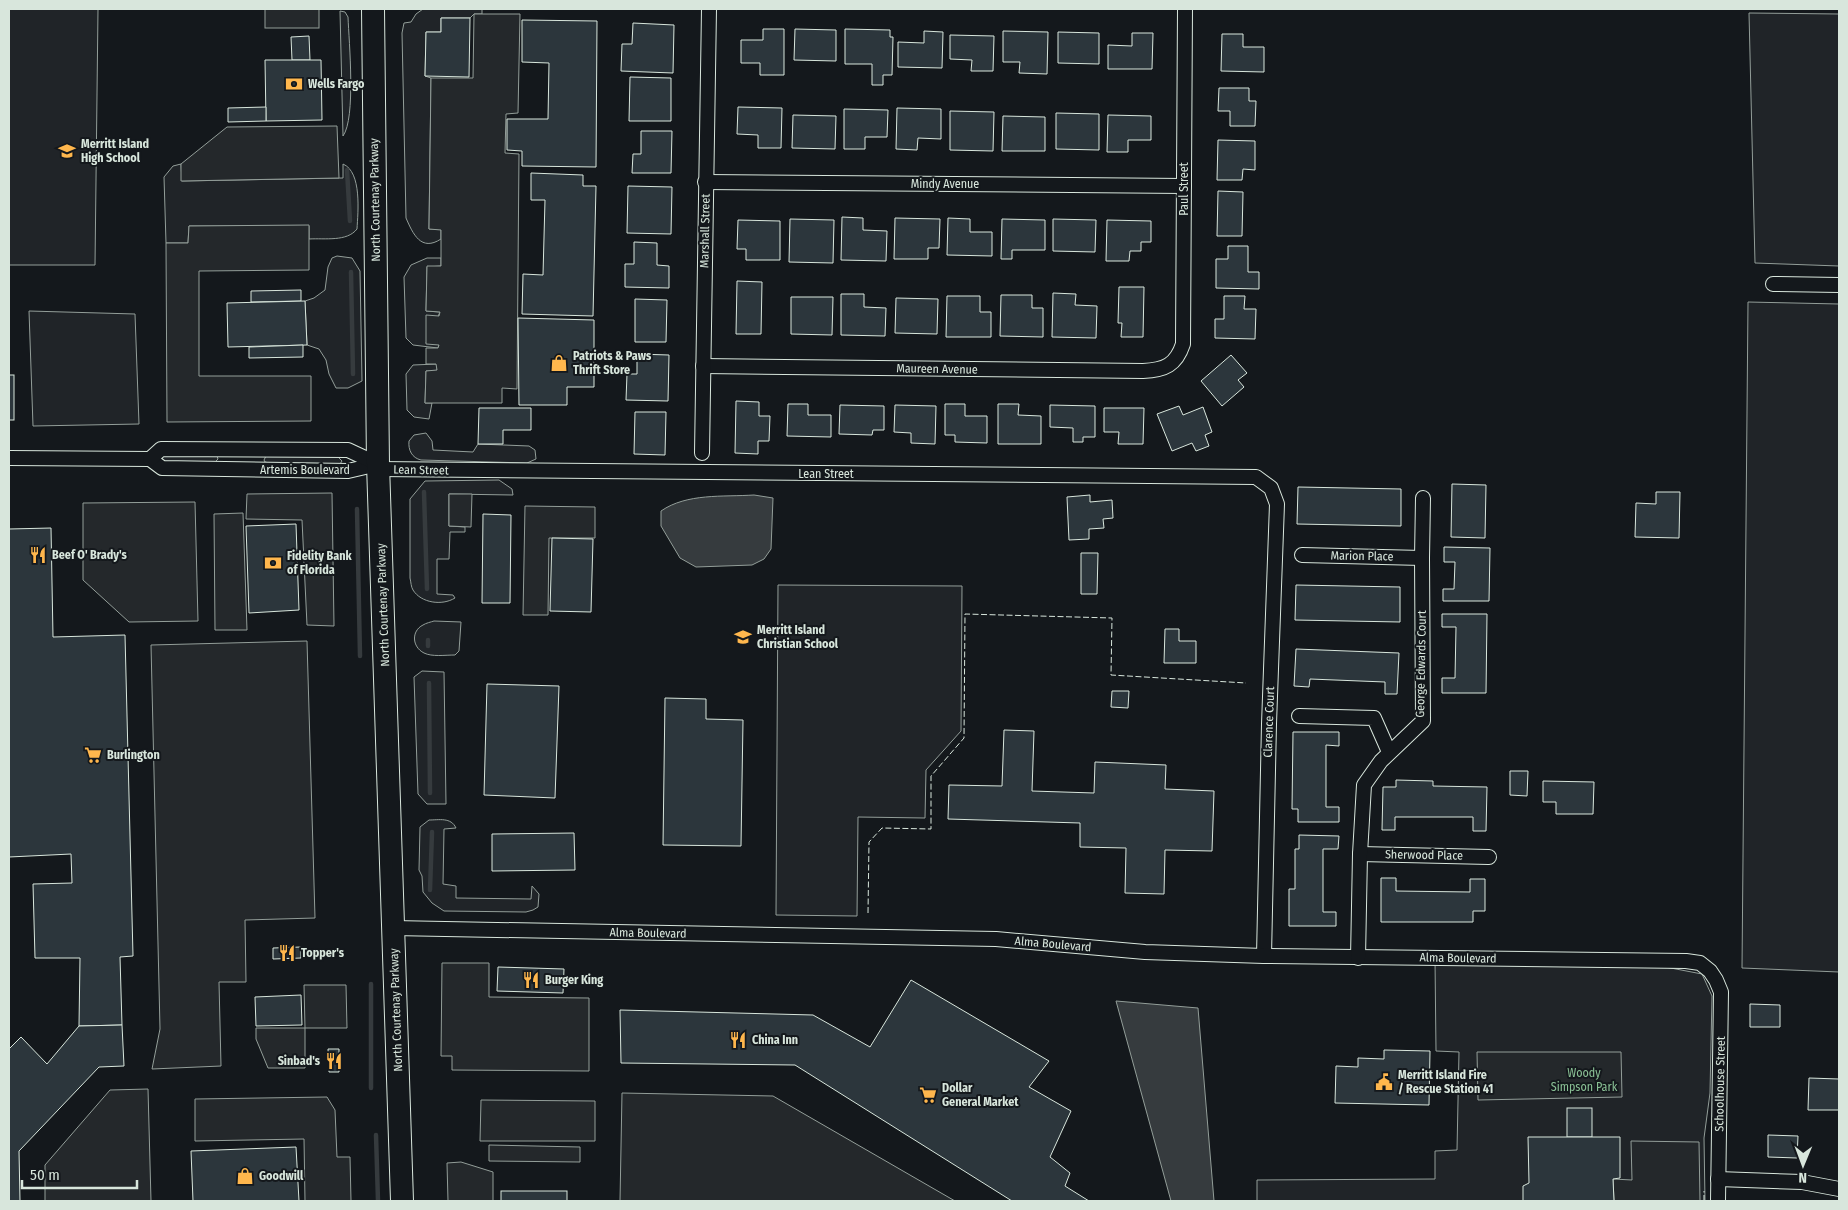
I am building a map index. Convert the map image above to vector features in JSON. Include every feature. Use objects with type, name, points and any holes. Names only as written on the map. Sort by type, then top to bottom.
[{"type":"main road","name":"North Courtenay Parkway","points":[[373,9],[378,466],[402,1201]]},
{"type":"street","name":"Marshall Street","points":[[702,453],[709,9]]},
{"type":"street","name":"Paul Street","points":[[1170,365],[1179,355],[1183,344],[1185,9]]},
{"type":"street","name":"Mindy Avenue","points":[[705,182],[1184,186]]},
{"type":"street","points":[[1773,284],[1839,285]]},
{"type":"street","name":"Maureen Avenue","points":[[703,366],[1143,371],[1157,370],[1170,365]]},
{"type":"street","name":"Artemis Boulevard","points":[[150,459],[161,448],[348,450],[378,466]]},
{"type":"street","points":[[234,449],[234,470]]},
{"type":"street","name":"Artemis Boulevard","points":[[9,458],[150,459],[162,468],[234,470],[348,472],[378,466]]},
{"type":"street","name":"Lean Street","points":[[378,466],[1256,477],[1271,488]]},
{"type":"street","name":"Clarence Court","points":[[1264,956],[1268,724],[1277,504],[1271,488]]},
{"type":"street","name":"George Edwards Court","points":[[1358,958],[1360,854],[1364,785],[1389,752],[1423,721],[1423,498]]},
{"type":"street","name":"Marion Place","points":[[1302,555],[1422,558]]},
{"type":"street","points":[[1298,716],[1374,718],[1389,752]]},
{"type":"street","name":"Sherwood Place","points":[[1360,854],[1489,856]]},
{"type":"street","name":"Alma Boulevard","points":[[393,928],[996,939],[1145,952],[1264,956],[1686,961],[1700,964],[1710,970]]},
{"type":"street","name":"Schoolhouse Street","points":[[1710,970],[1721,992],[1718,1201]]},
{"type":"street","points":[[1718,1180],[1802,1182],[1839,1189]]},
{"type":"green space","name":"Merritt Island High School","points":[[9,9],[98,9],[95,265],[9,265]]},
{"type":"green space","points":[[423,9],[482,9],[482,14],[474,14],[470,18],[441,18],[441,32],[426,32],[425,76],[431,78],[429,229],[441,229],[441,239],[428,243],[423,242],[415,235],[406,218],[402,33],[404,23],[411,22],[416,14]]},
{"type":"green space","points":[[340,11],[345,12],[348,17],[351,79],[349,113],[347,127],[343,136]]},
{"type":"green space","points":[[1749,13],[1839,14],[1839,266],[1755,263]]},
{"type":"green space","points":[[181,164],[182,181],[343,178],[343,164],[349,168],[353,175],[358,193],[357,229],[342,238],[309,239],[309,226],[189,226],[188,243],[166,243],[164,177],[173,166]]},
{"type":"green space","points":[[337,256],[352,258],[360,271],[362,381],[348,388],[336,388],[329,374],[326,360],[319,349],[307,345],[305,301],[314,298],[325,290],[328,267],[332,258]]},
{"type":"green space","points":[[427,258],[441,258],[441,266],[427,267],[426,311],[440,312],[426,343],[439,344],[438,348],[413,345],[406,338],[404,277],[411,265]]},
{"type":"green space","points":[[1748,302],[1839,304],[1839,972],[1742,968]]},
{"type":"green space","points":[[29,311],[135,314],[139,424],[33,426]]},
{"type":"green space","points":[[437,364],[437,371],[426,371],[425,403],[432,403],[429,419],[414,417],[407,410],[406,374],[413,365]]},
{"type":"green space","points":[[426,433],[432,441],[433,450],[473,452],[478,444],[529,446],[535,450],[536,459],[527,463],[421,460],[411,453],[409,441],[414,435]]},
{"type":"green space","points":[[159,455],[217,456],[218,459],[214,463],[158,461]]},
{"type":"green space","points":[[266,456],[338,457],[342,461],[340,464],[269,463],[264,460]]},
{"type":"green space","points":[[499,480],[512,489],[513,495],[449,494],[449,526],[465,527],[465,532],[450,532],[449,559],[437,559],[437,594],[453,595],[455,598],[444,602],[432,602],[421,598],[413,590],[410,578],[410,499],[425,481]]},
{"type":"green space","points":[[778,585],[962,586],[961,731],[926,770],[925,818],[858,817],[857,916],[776,915]]},
{"type":"green space","points":[[434,621],[461,622],[459,651],[455,655],[431,655],[424,653],[417,647],[414,639],[416,631],[424,624]]},
{"type":"green space","points":[[422,671],[444,672],[446,804],[427,804],[418,794],[414,677]]},
{"type":"green space","points":[[429,820],[448,821],[454,824],[456,828],[444,829],[443,884],[456,886],[456,898],[531,899],[532,886],[539,894],[538,907],[526,912],[444,911],[432,903],[423,892],[422,876],[419,870],[420,827]]},
{"type":"green space","name":"Woody Simpson Park","points":[[1435,959],[1624,959],[1702,974],[1712,996],[1710,1093],[1704,1138],[1705,1201],[1257,1201],[1257,1180],[1435,1179],[1435,1151],[1457,1150],[1459,1052],[1436,1051]]},
{"type":"shaded area","points":[[265,9],[319,9],[319,28],[265,28]]},
{"type":"shaded area","points":[[474,14],[520,14],[518,113],[506,114],[505,153],[519,154],[517,389],[502,388],[502,403],[425,403],[426,371],[437,370],[436,364],[426,364],[426,348],[438,348],[439,345],[426,344],[426,315],[439,316],[440,312],[426,311],[427,266],[441,266],[441,230],[429,229],[431,78],[473,78]]},
{"type":"shaded area","points":[[337,126],[339,178],[181,181],[181,164],[227,127]]},
{"type":"shaded area","points":[[309,225],[309,270],[199,271],[199,376],[311,376],[311,421],[167,422],[166,243],[188,243],[189,226]]},
{"type":"shaded area","points":[[332,493],[334,626],[307,625],[302,520],[246,519],[247,494]]},
{"type":"shaded area","points":[[449,494],[472,494],[471,527],[449,526]]},
{"type":"shaded area","points":[[754,495],[773,498],[771,549],[764,559],[752,565],[696,567],[680,558],[661,526],[661,511],[682,501],[706,497]]},
{"type":"shaded area","points":[[195,502],[198,621],[129,622],[83,580],[83,503]]},
{"type":"shaded area","points":[[525,506],[595,507],[595,538],[549,538],[548,615],[523,615]]},
{"type":"shaded area","points":[[243,513],[247,630],[215,630],[214,514]]},
{"type":"shaded area","points":[[307,641],[315,918],[245,920],[246,982],[219,982],[221,1066],[152,1069],[160,1029],[151,645]]},
{"type":"shaded area","points":[[442,963],[489,963],[489,997],[589,998],[589,1071],[452,1070],[452,1056],[441,1056]]},
{"type":"shaded area","points":[[304,985],[346,985],[347,1028],[305,1028]]},
{"type":"shaded area","points":[[1116,1001],[1198,1008],[1214,1201],[1171,1201]]},
{"type":"shaded area","points":[[256,1028],[305,1028],[305,1068],[268,1068],[256,1039]]},
{"type":"shaded area","points":[[1477,1052],[1621,1052],[1622,1097],[1478,1100]]},
{"type":"shaded area","points":[[148,1089],[151,1201],[45,1201],[45,1165],[110,1090]]},
{"type":"shaded area","points":[[622,1093],[773,1096],[955,1201],[620,1201]]},
{"type":"shaded area","points":[[327,1097],[335,1110],[337,1157],[350,1157],[351,1201],[305,1201],[304,1139],[195,1141],[195,1099]]},
{"type":"shaded area","points":[[481,1100],[595,1101],[595,1141],[480,1141]]},
{"type":"shaded area","points":[[1631,1141],[1699,1142],[1700,1201],[1614,1201],[1613,1179],[1632,1180]]},
{"type":"shaded area","points":[[489,1145],[580,1147],[580,1162],[489,1161]]},
{"type":"shaded area","points":[[461,1162],[493,1172],[493,1201],[448,1201],[447,1163]]},
{"type":"building","points":[[441,18],[470,18],[469,77],[425,76],[426,32],[441,32]]},
{"type":"building","points":[[522,20],[597,21],[596,167],[522,166],[522,151],[507,150],[507,119],[548,119],[549,63],[522,62]]},
{"type":"building","points":[[633,23],[674,25],[673,73],[621,71],[622,44],[632,44]]},
{"type":"building","points":[[763,29],[784,29],[784,75],[760,75],[760,63],[741,63],[741,40],[763,40]]},
{"type":"building","points":[[795,29],[836,30],[836,61],[794,60]]},
{"type":"building","points":[[845,29],[890,30],[890,37],[893,37],[892,75],[883,75],[883,85],[872,85],[872,64],[845,64]]},
{"type":"building","points":[[924,31],[943,32],[942,68],[898,67],[898,42],[924,43]]},
{"type":"building","points":[[1003,31],[1048,32],[1047,74],[1019,73],[1020,62],[1003,62]]},
{"type":"building","points":[[1058,32],[1099,33],[1099,64],[1058,63]]},
{"type":"building","points":[[1132,33],[1153,33],[1152,69],[1108,69],[1108,45],[1132,46]]},
{"type":"building","points":[[1222,34],[1243,34],[1243,47],[1264,47],[1264,72],[1221,71]]},
{"type":"building","points":[[950,35],[994,36],[993,71],[971,71],[972,60],[950,59]]},
{"type":"building","points":[[309,36],[310,60],[292,60],[291,37]]},
{"type":"building","name":"Wells Fargo","points":[[265,60],[321,60],[322,120],[266,121]]},
{"type":"building","points":[[630,77],[671,78],[671,121],[629,121]]},
{"type":"building","points":[[1219,88],[1249,88],[1249,101],[1256,101],[1255,126],[1230,126],[1230,111],[1218,111]]},
{"type":"building","points":[[266,107],[266,121],[228,122],[228,108]]},
{"type":"building","points":[[738,107],[782,108],[781,148],[758,148],[758,135],[737,134]]},
{"type":"building","points":[[897,108],[941,109],[941,139],[918,138],[917,150],[896,149]]},
{"type":"building","points":[[844,109],[888,110],[887,137],[865,137],[865,149],[844,149]]},
{"type":"building","points":[[950,111],[994,112],[993,151],[950,150]]},
{"type":"building","points":[[1056,113],[1099,114],[1099,150],[1056,149]]},
{"type":"building","points":[[793,115],[836,116],[835,149],[792,148]]},
{"type":"building","points":[[1108,115],[1151,116],[1151,140],[1128,140],[1128,152],[1107,152]]},
{"type":"building","points":[[1003,116],[1045,117],[1045,151],[1002,151]]},
{"type":"building","points":[[641,131],[672,131],[671,173],[632,173],[633,154],[641,154]]},
{"type":"building","points":[[1218,140],[1255,141],[1255,170],[1243,169],[1242,180],[1217,180]]},
{"type":"building","points":[[531,173],[583,175],[583,186],[596,186],[593,316],[522,314],[523,274],[543,275],[545,200],[531,200]]},
{"type":"building","points":[[628,186],[672,187],[671,234],[627,233]]},
{"type":"building","points":[[1218,191],[1243,192],[1242,236],[1217,236]]},
{"type":"building","points":[[842,217],[863,218],[863,230],[887,231],[886,261],[841,260]]},
{"type":"building","points":[[895,218],[940,219],[939,248],[928,248],[928,259],[894,259]]},
{"type":"building","points":[[948,218],[970,219],[970,232],[992,232],[992,256],[947,255]]},
{"type":"building","points":[[790,219],[834,220],[833,263],[789,262]]},
{"type":"building","points":[[1002,219],[1045,220],[1045,250],[1012,250],[1012,259],[1001,259]]},
{"type":"building","points":[[1053,219],[1096,220],[1095,252],[1053,251]]},
{"type":"building","points":[[738,220],[780,221],[780,260],[746,260],[746,249],[737,249]]},
{"type":"building","points":[[1107,220],[1151,221],[1151,242],[1141,242],[1141,251],[1130,251],[1129,261],[1106,261]]},
{"type":"building","points":[[634,242],[657,243],[657,265],[669,266],[669,288],[625,287],[625,264],[634,264]]},
{"type":"building","points":[[1228,246],[1248,246],[1248,272],[1259,272],[1259,289],[1216,288],[1216,259],[1228,259]]},
{"type":"building","points":[[737,281],[762,282],[761,334],[736,334]]},
{"type":"building","points":[[1119,287],[1144,287],[1143,337],[1121,337],[1122,323],[1118,323]]},
{"type":"building","points":[[301,290],[301,301],[251,302],[251,291]]},
{"type":"building","points":[[1053,293],[1076,294],[1075,305],[1097,306],[1096,338],[1052,337]]},
{"type":"building","points":[[841,294],[864,294],[864,307],[886,308],[885,336],[841,335]]},
{"type":"building","points":[[1001,295],[1032,295],[1032,308],[1043,308],[1043,337],[1000,336]]},
{"type":"building","points":[[947,296],[980,296],[980,312],[991,312],[991,337],[946,337]]},
{"type":"building","points":[[1224,296],[1245,296],[1244,309],[1256,309],[1255,339],[1215,338],[1215,319],[1224,319]]},
{"type":"building","points":[[791,297],[833,297],[832,335],[791,334]]},
{"type":"building","points":[[896,298],[938,299],[937,334],[895,333]]},
{"type":"building","points":[[635,299],[667,300],[666,342],[635,342]]},
{"type":"building","points":[[305,301],[307,345],[228,347],[227,303]]},
{"type":"building","points":[[518,318],[594,320],[594,387],[567,387],[567,405],[519,405]]},
{"type":"building","points":[[303,345],[303,357],[249,358],[249,347]]},
{"type":"building","points":[[637,354],[669,355],[668,401],[626,400],[627,374],[637,374]]},
{"type":"building","points":[[1231,355],[1247,373],[1238,380],[1244,387],[1222,406],[1201,381]]},
{"type":"building","points":[[9,375],[14,375],[14,420],[9,420]]},
{"type":"building","points":[[736,401],[759,402],[759,416],[770,416],[769,441],[758,441],[758,454],[735,453]]},
{"type":"building","points":[[788,404],[808,404],[808,415],[831,415],[831,437],[787,436]]},
{"type":"building","points":[[945,404],[965,404],[965,416],[987,416],[987,443],[955,442],[955,435],[945,435]]},
{"type":"building","points":[[998,404],[1019,404],[1018,415],[1041,416],[1041,444],[998,444]]},
{"type":"building","points":[[840,405],[884,406],[884,430],[873,430],[872,435],[839,434]]},
{"type":"building","points":[[895,405],[936,406],[935,444],[911,443],[911,433],[894,432]]},
{"type":"building","points":[[1050,405],[1095,406],[1095,437],[1083,437],[1083,442],[1073,442],[1073,428],[1050,427]]},
{"type":"building","points":[[1179,406],[1183,415],[1203,407],[1212,432],[1205,435],[1209,446],[1196,451],[1192,443],[1172,451],[1157,414]]},
{"type":"building","points":[[479,408],[531,408],[531,430],[503,430],[503,444],[478,444]]},
{"type":"building","points":[[1104,408],[1144,408],[1143,444],[1118,444],[1119,432],[1104,432]]},
{"type":"building","points":[[635,412],[666,412],[665,455],[634,454]]},
{"type":"building","points":[[1452,484],[1486,485],[1485,538],[1451,537]]},
{"type":"building","points":[[1298,487],[1401,489],[1401,526],[1297,524]]},
{"type":"building","points":[[1656,492],[1680,492],[1679,538],[1635,537],[1636,503],[1656,504]]},
{"type":"building","points":[[1090,495],[1090,502],[1112,500],[1113,518],[1103,519],[1104,528],[1089,529],[1089,539],[1069,540],[1067,497]]},
{"type":"building","points":[[483,514],[511,515],[510,603],[482,603]]},
{"type":"building","points":[[296,524],[299,610],[249,613],[246,526]]},
{"type":"building","points":[[51,528],[53,637],[125,635],[133,956],[120,957],[122,1025],[79,1026],[80,958],[35,958],[33,884],[72,883],[71,854],[9,857],[9,529]]},
{"type":"building","points":[[552,538],[593,539],[591,612],[550,611]]},
{"type":"building","points":[[1444,547],[1490,548],[1489,601],[1443,601],[1443,589],[1454,589],[1455,562],[1444,562]]},
{"type":"building","points":[[1081,553],[1098,553],[1097,594],[1081,594]]},
{"type":"building","points":[[1296,585],[1400,587],[1400,622],[1295,620]]},
{"type":"building","points":[[1442,614],[1487,614],[1486,693],[1442,693],[1442,678],[1455,678],[1456,627],[1442,627]]},
{"type":"building","points":[[1165,629],[1179,629],[1179,641],[1196,641],[1196,663],[1164,663]]},
{"type":"building","points":[[1296,649],[1399,653],[1397,694],[1385,694],[1385,682],[1310,679],[1309,687],[1294,686]]},
{"type":"building","points":[[487,684],[559,686],[555,798],[484,795]]},
{"type":"building","points":[[1112,691],[1129,691],[1128,708],[1111,707]]},
{"type":"building","points":[[665,698],[706,699],[706,719],[743,720],[741,846],[663,845]]},
{"type":"building","points":[[1004,730],[1034,731],[1032,791],[1094,793],[1095,762],[1166,765],[1165,789],[1214,791],[1212,851],[1165,850],[1164,894],[1125,893],[1126,848],[1080,847],[1080,823],[948,819],[949,785],[1002,786]]},
{"type":"building","points":[[1293,732],[1339,732],[1339,746],[1326,745],[1326,807],[1339,807],[1339,822],[1298,822],[1298,809],[1292,809]]},
{"type":"building","points":[[1510,771],[1528,771],[1527,796],[1510,795]]},
{"type":"building","points":[[1396,780],[1433,781],[1433,786],[1487,787],[1486,831],[1473,831],[1473,817],[1395,817],[1395,830],[1382,830],[1383,787],[1396,787]]},
{"type":"building","points":[[1543,781],[1594,782],[1593,814],[1556,814],[1556,802],[1543,802]]},
{"type":"building","points":[[574,833],[575,870],[492,871],[492,834]]},
{"type":"building","points":[[1299,835],[1339,836],[1338,849],[1323,849],[1323,912],[1336,912],[1336,926],[1289,926],[1289,889],[1295,889],[1295,849],[1299,849]]},
{"type":"building","points":[[1381,878],[1396,878],[1396,891],[1470,892],[1470,879],[1485,879],[1485,911],[1473,911],[1473,922],[1381,922]]},
{"type":"building","name":"Topper's","points":[[301,947],[301,958],[273,959],[273,948]]},
{"type":"building","name":"Burger King","points":[[498,967],[564,969],[563,993],[497,991]]},
{"type":"building","points":[[911,980],[1049,1061],[1029,1087],[1071,1111],[1050,1157],[1070,1173],[1065,1186],[1089,1201],[1012,1201],[795,1065],[621,1063],[620,1010],[813,1015],[870,1047]]},
{"type":"building","points":[[301,995],[302,1025],[256,1026],[255,997]]},
{"type":"building","points":[[1750,1004],[1780,1005],[1780,1027],[1750,1027]]},
{"type":"building","points":[[122,1025],[124,1066],[99,1067],[19,1151],[20,1201],[9,1201],[9,1049],[21,1037],[47,1064],[79,1026]]},
{"type":"building","name":"Sinbad's","points":[[328,1049],[339,1049],[339,1072],[329,1072]]},
{"type":"building","points":[[1384,1050],[1430,1051],[1429,1105],[1335,1103],[1336,1066],[1358,1067],[1358,1058],[1384,1059]]},
{"type":"building","points":[[1809,1078],[1839,1079],[1839,1110],[1808,1110]]},
{"type":"building","points":[[1567,1108],[1592,1108],[1592,1137],[1567,1137]]},
{"type":"building","points":[[1768,1135],[1798,1136],[1797,1158],[1768,1157]]},
{"type":"building","points":[[1528,1137],[1620,1137],[1620,1178],[1613,1179],[1614,1201],[1523,1201],[1523,1186],[1529,1183]]},
{"type":"building","name":"Goodwill","points":[[296,1147],[299,1201],[193,1201],[191,1151]]},
{"type":"building","points":[[501,1191],[567,1191],[567,1201],[501,1201]]},
{"type":"waterway","points":[[347,170],[350,221]]},
{"type":"waterway","points":[[351,272],[353,374]]},
{"type":"waterway","points":[[424,492],[427,589]]},
{"type":"waterway","points":[[357,509],[360,656]]},
{"type":"waterway","points":[[428,640],[428,646]]},
{"type":"waterway","points":[[429,683],[430,793]]},
{"type":"waterway","points":[[430,890],[432,832]]},
{"type":"waterway","points":[[371,984],[371,1088]]},
{"type":"waterway","points":[[376,1135],[378,1201]]},
{"type":"fence","points":[[868,913],[869,842],[882,828],[931,829],[931,776],[964,738],[965,614],[1112,618],[1111,675],[1246,683]]},
{"type":"fence","points":[[1704,1191],[1704,1201]]},
{"type":"place","name":"Wells Fargo","points":[[294,84]]},
{"type":"place","name":"Merritt Island High School","points":[[67,151]]},
{"type":"place","name":"Patriots & Paws Thrift Store","points":[[559,363]]},
{"type":"place","name":"Beef O' Brady's","points":[[38,555]]},
{"type":"place","name":"Fidelity Bank of Florida","points":[[273,563]]},
{"type":"place","name":"Merritt Island Christian School","points":[[743,637]]},
{"type":"place","name":"Burlington","points":[[93,755]]},
{"type":"place","name":"Topper's","points":[[287,953]]},
{"type":"place","name":"Burger King","points":[[531,980]]},
{"type":"place","name":"China Inn","points":[[738,1040]]},
{"type":"place","name":"Sinbad's","points":[[334,1061]]},
{"type":"place","name":"Merritt Island Fire / Rescue Station 41","points":[[1384,1082]]},
{"type":"place","name":"Dollar General Market","points":[[928,1095]]},
{"type":"place","name":"Goodwill","points":[[245,1176]]}]
